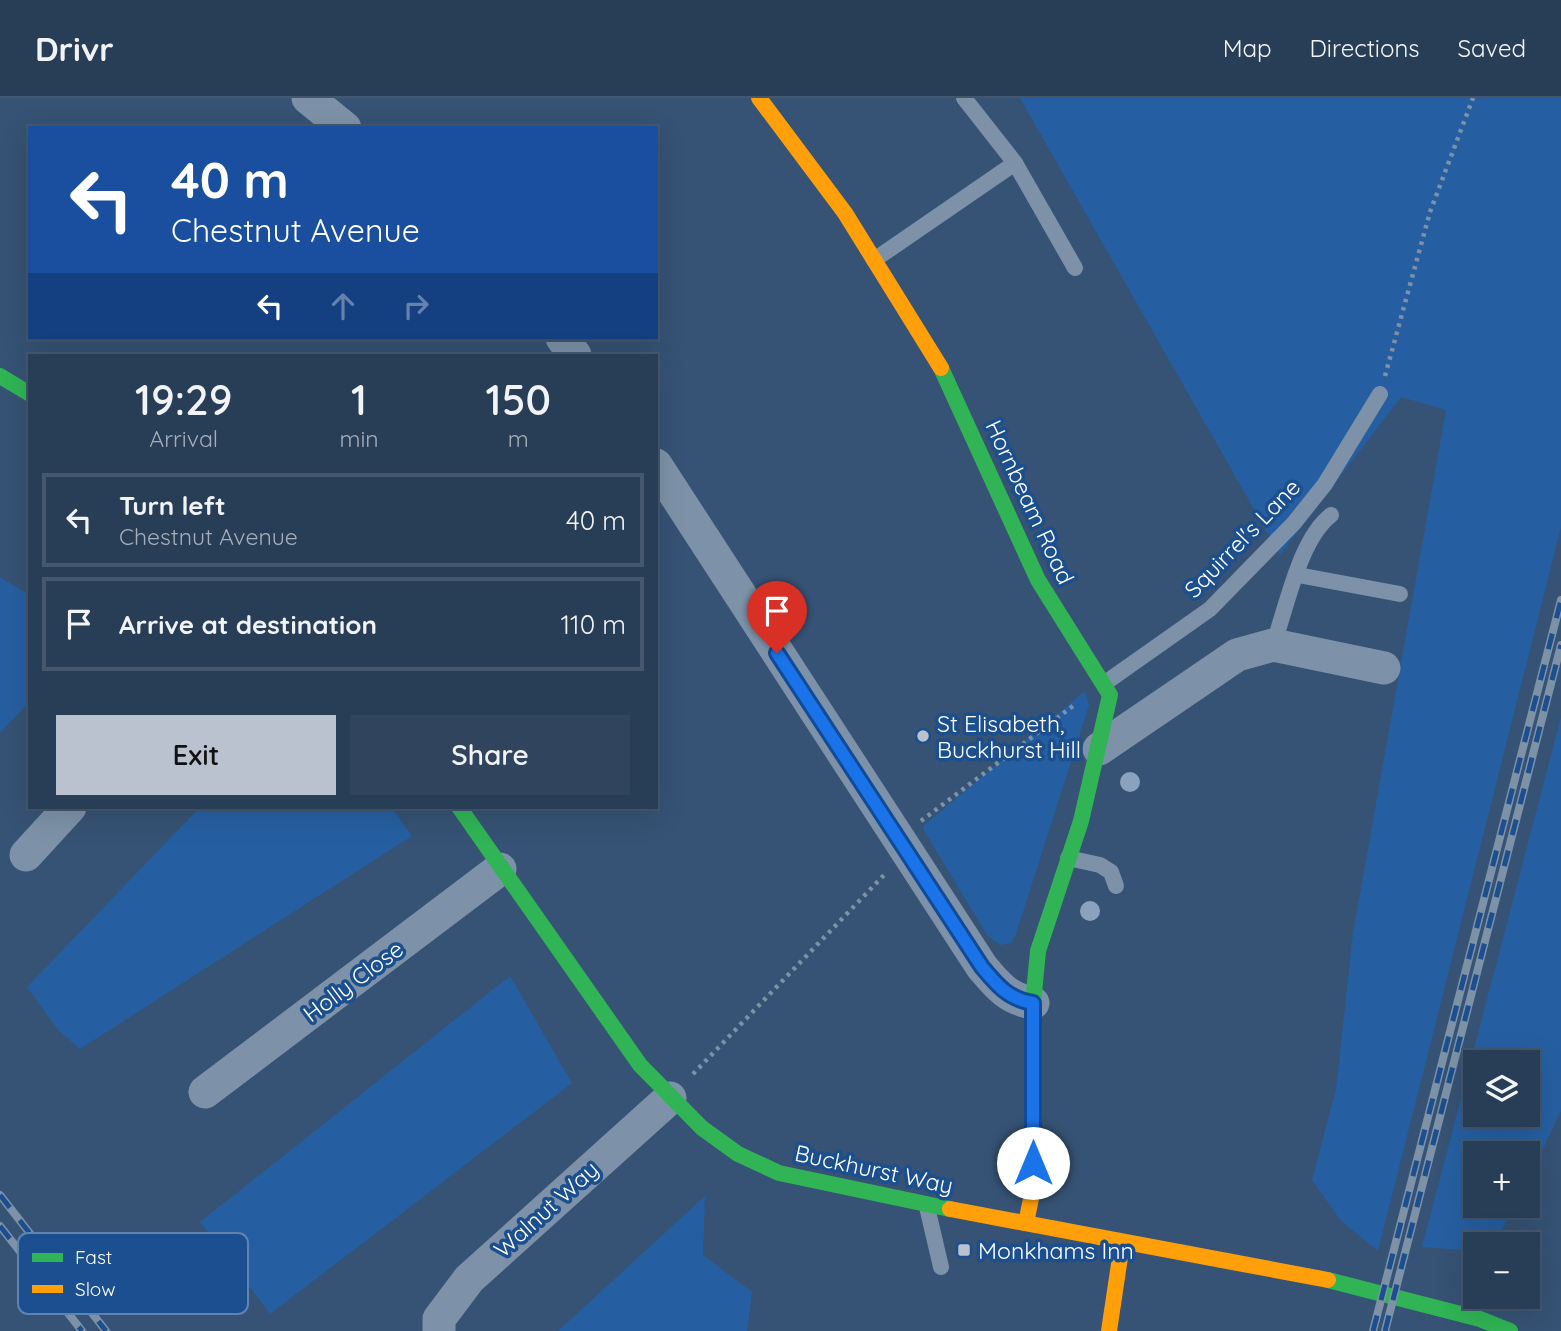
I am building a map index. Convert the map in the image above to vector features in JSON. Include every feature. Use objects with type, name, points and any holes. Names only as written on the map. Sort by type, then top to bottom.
[{"type":"street","points":[[308,98],[343,126]]},
{"type":"street","name":"Hornbeam Road","points":[[759,98],[845,213],[946,377],[1038,580],[1105,683]]},
{"type":"street","points":[[564,340],[574,354]]},
{"type":"street","points":[[0,376],[28,393]]},
{"type":"street","points":[[658,468],[982,967],[1002,990],[1017,1000],[1033,1003]]},
{"type":"street","points":[[1099,749],[1237,655],[1273,645],[1384,668]]},
{"type":"street","points":[[1026,1223],[1033,1189],[1033,1003],[1038,951],[1099,749],[1110,695],[1105,683]]},
{"type":"street","points":[[26,855],[68,809]]},
{"type":"street","name":"Buckhurst Way","points":[[460,809],[640,1065],[702,1128],[738,1154],[779,1173],[1122,1244],[1324,1279],[1442,1309],[1510,1331]]},
{"type":"street","name":"Holly Close","points":[[205,1092],[500,869]]},
{"type":"street","name":"Walnut Way","points":[[439,1331],[439,1319],[468,1279],[670,1098]]},
{"type":"street","points":[[1110,1331],[1122,1244]]},
{"type":"lane","points":[[964,98],[1014,163],[1075,268]]},
{"type":"lane","points":[[874,261],[1014,163]]},
{"type":"lane","name":"Squirrel's Lane","points":[[1105,683],[1210,609],[1294,523],[1325,484],[1380,394]]},
{"type":"lane","points":[[1273,645],[1318,526],[1331,516]]},
{"type":"lane","points":[[1298,575],[1399,594]]},
{"type":"lane","points":[[1068,858],[1100,865],[1111,872],[1116,886]]},
{"type":"lane","points":[[927,1205],[941,1268]]},
{"type":"path","points":[[1380,394],[1430,212],[1473,98]]},
{"type":"path","points":[[670,1098],[908,850],[916,825],[1105,683]]},
{"type":"shaded area","points":[[1020,98],[1561,98],[1561,527],[1378,1251],[1341,1221],[1312,1180],[1336,1089],[1353,933],[1446,410],[1401,397],[1280,555]]},
{"type":"shaded area","points":[[0,577],[28,594],[28,703],[0,733]]},
{"type":"shaded area","points":[[1085,691],[1089,705],[1016,934],[1011,943],[1000,945],[987,935],[922,827]]},
{"type":"shaded area","points":[[1561,717],[1561,1111],[1540,1155],[1540,1141],[1463,1141],[1463,1218],[1508,1218],[1500,1232],[1463,1232],[1463,1250],[1422,1247],[1463,1091],[1463,1127],[1540,1127],[1540,1050],[1474,1050]]},
{"type":"shaded area","points":[[198,809],[392,809],[412,836],[80,1049],[59,1031],[27,987]]},
{"type":"shaded area","points":[[510,976],[572,1083],[270,1314],[248,1285],[248,1233],[208,1233],[200,1222]]},
{"type":"shaded area","points":[[705,1196],[703,1255],[752,1292],[747,1331],[558,1331]]},
{"type":"railway","points":[[1373,1331],[1561,600]]},
{"type":"railway","points":[[1385,1331],[1561,645]]},
{"type":"railway","points":[[0,1195],[30,1233]]},
{"type":"railway","points":[[0,1226],[18,1249]]},
{"type":"railway","points":[[69,1314],[82,1331]]},
{"type":"railway","points":[[93,1314],[106,1331]]},
{"type":"traffic: fast","points":[[941,368],[1038,580],[1110,695],[1081,821],[1038,951],[1033,1003],[1033,1119]]},
{"type":"traffic: fast","points":[[0,376],[28,393]]},
{"type":"traffic: fast","points":[[460,809],[640,1065],[702,1128],[738,1154],[779,1173],[950,1209]]},
{"type":"traffic: fast","points":[[1328,1280],[1480,1319],[1510,1331]]},
{"type":"traffic: slow","points":[[759,98],[845,213],[941,368]]},
{"type":"traffic: slow","points":[[1026,1223],[1033,1189],[1033,1119]]},
{"type":"traffic: slow","points":[[950,1209],[1328,1280]]},
{"type":"traffic: slow","points":[[1109,1331],[1122,1244]]},
{"type":"place","name":"St Elisabeth, Buckhurst Hill","points":[[923,736]]},
{"type":"place","name":"Monkhams Inn","points":[[964,1250]]},
{"type":"route","points":[[777,653],[982,967],[1002,990],[1017,1000],[1033,1003],[1033,1163]]}]
